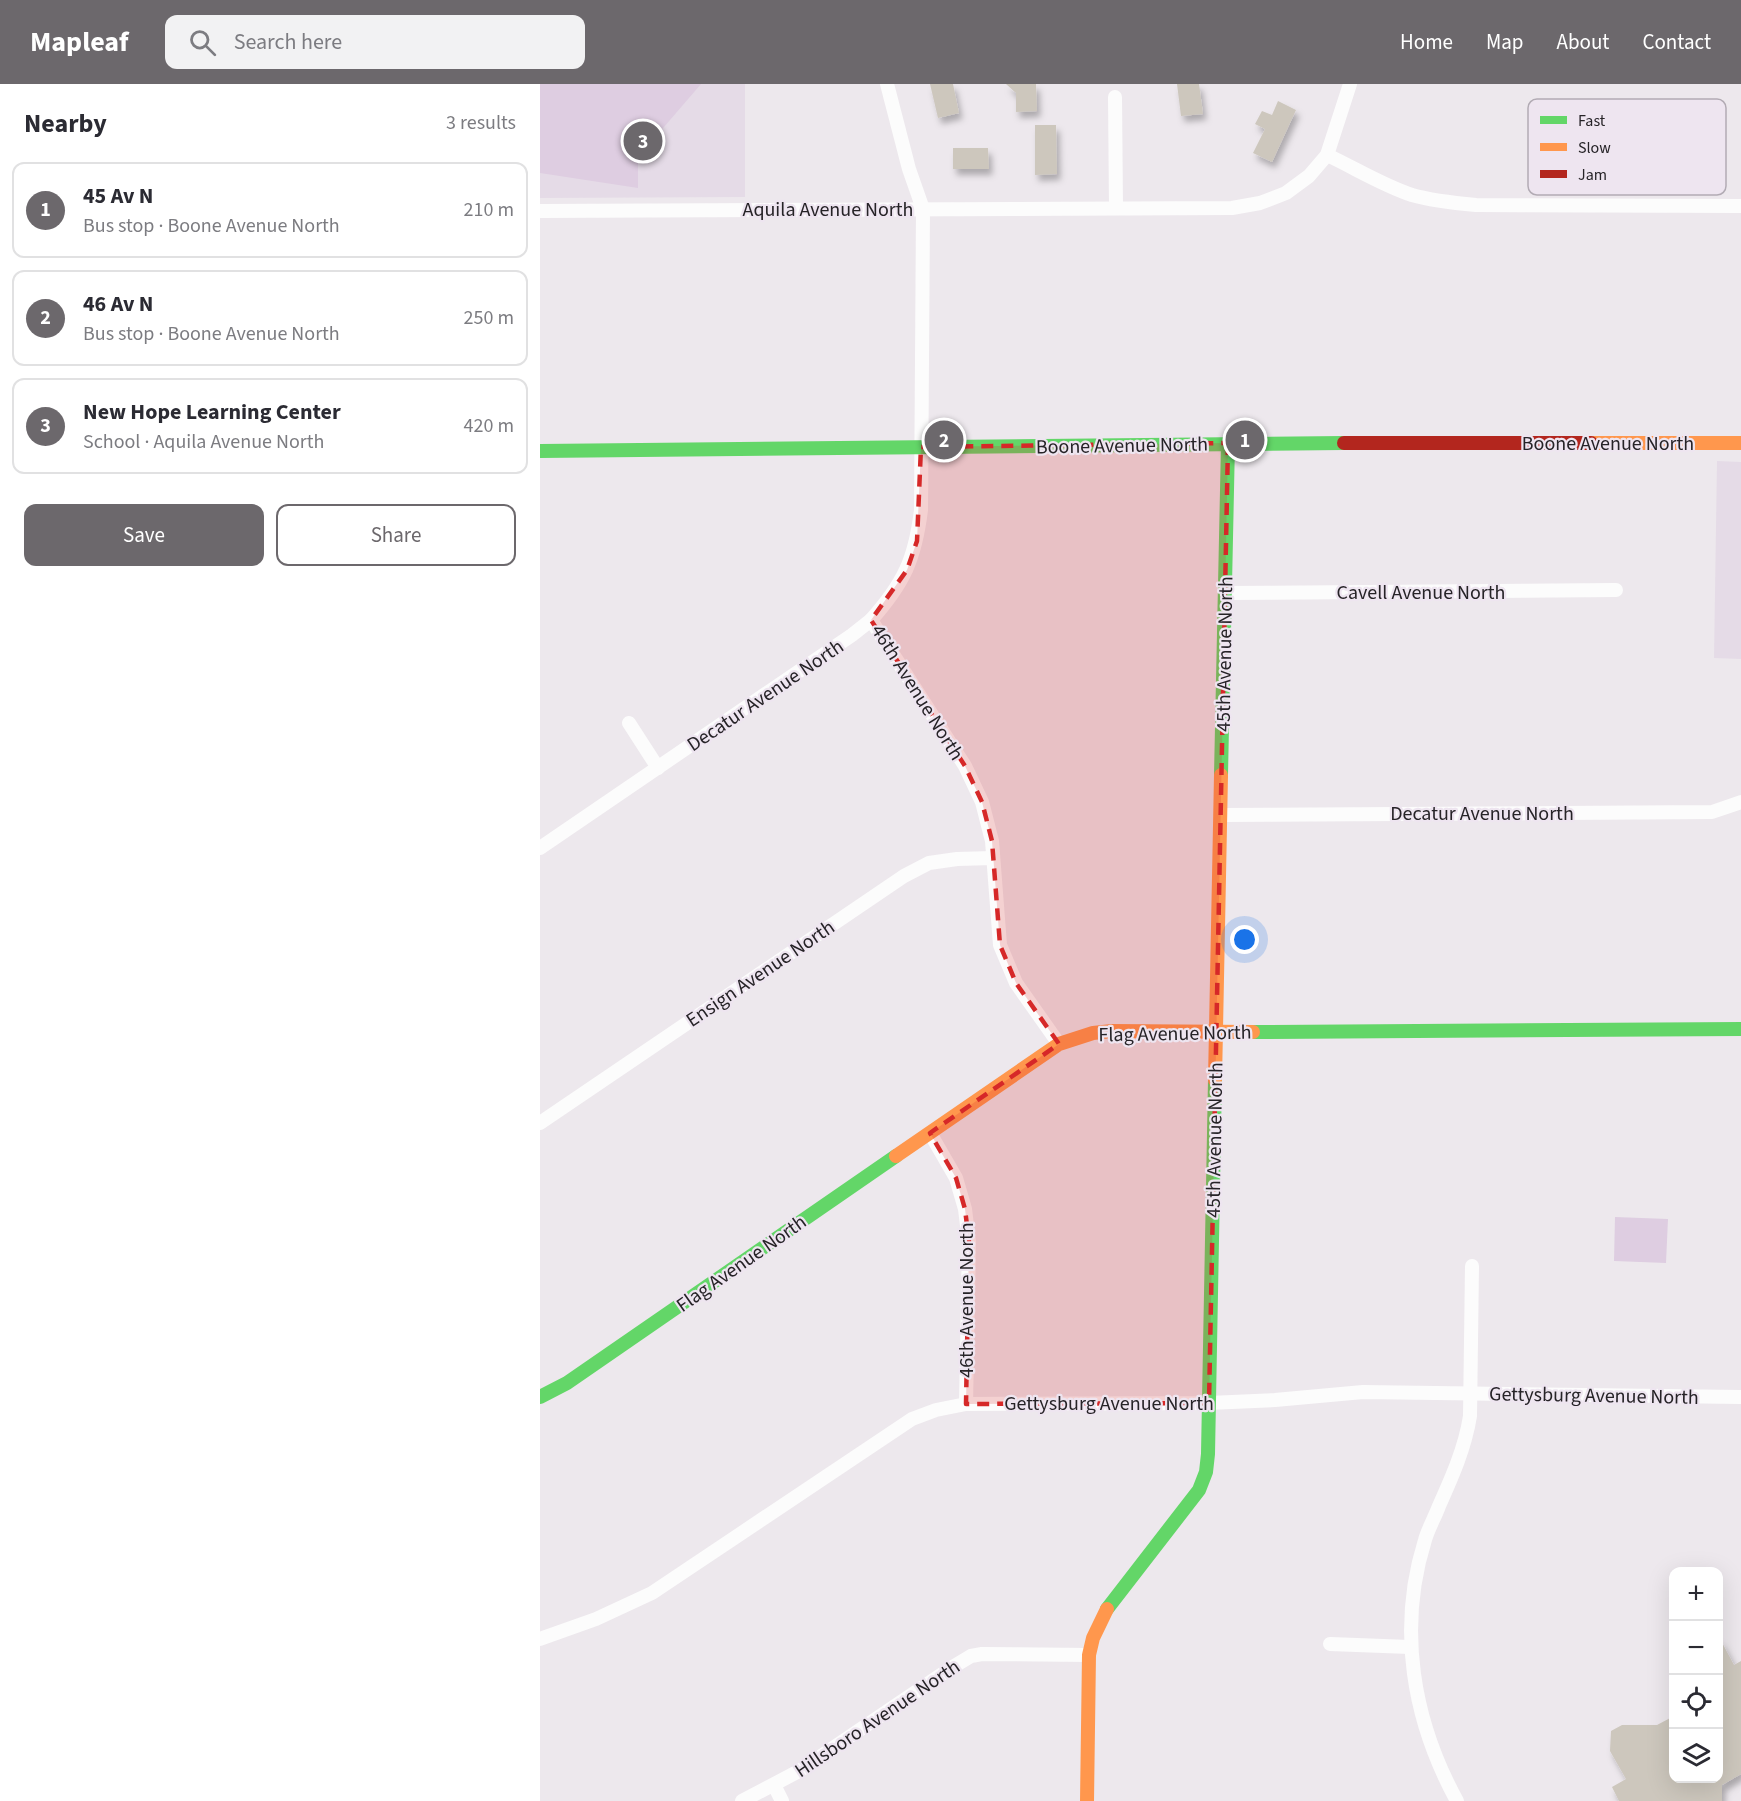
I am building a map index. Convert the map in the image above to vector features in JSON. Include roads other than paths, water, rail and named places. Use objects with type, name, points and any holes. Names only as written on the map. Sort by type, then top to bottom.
[{"type":"street","name":"46th Avenue North","points":[[887,84],[909,168],[923,209],[921,510],[917,541],[907,570],[891,597],[871,620],[965,766],[982,802],[992,841],[1000,945],[1006,964],[1016,983],[1059,1044]]},
{"type":"street","points":[[1350,84],[1327,155],[1382,183],[1412,195],[1444,202],[1476,205],[1741,206]]},
{"type":"street","points":[[1115,97],[1116,207]]},
{"type":"street","name":"Aquila Avenue North","points":[[540,211],[1232,208],[1260,203],[1286,193],[1309,176],[1327,155]]},
{"type":"street","name":"Boone Avenue North","points":[[540,451],[1228,443],[1741,443]]},
{"type":"street","name":"45th Avenue North","points":[[1087,1801],[1089,1654],[1093,1638],[1104,1613],[1199,1490],[1206,1472],[1228,443]]},
{"type":"street","name":"Cavell Avenue North","points":[[1225,593],[1616,590]]},
{"type":"street","name":"Decatur Avenue North","points":[[540,849],[871,620]]},
{"type":"street","points":[[629,723],[658,768]]},
{"type":"street","name":"Decatur Avenue North","points":[[1221,815],[1712,812],[1741,802]]},
{"type":"street","name":"Ensign Avenue North","points":[[540,1123],[904,876],[928,863],[993,858]]},
{"type":"street","name":"Flag Avenue North","points":[[540,1397],[567,1383],[1059,1044],[1093,1033],[1112,1031],[1741,1029]]},
{"type":"street","name":"46th Avenue North","points":[[930,1133],[956,1178],[965,1209],[969,1242],[966,1404]]},
{"type":"street","points":[[1457,1801],[1431,1747],[1417,1700],[1410,1647],[1417,1570],[1425,1538],[1467,1436],[1472,1266]]},
{"type":"street","name":"Gettysburg Avenue North","points":[[540,1640],[596,1619],[652,1593],[912,1419],[936,1410],[966,1404],[1209,1403],[1363,1392],[1741,1397]]},
{"type":"street","points":[[1330,1644],[1410,1647]]},
{"type":"street","name":"Hillsboro Avenue North","points":[[742,1801],[799,1771],[971,1656],[1001,1652],[1089,1654]]},
{"type":"street","points":[[774,1785],[782,1801]]},
{"type":"place","name":"New Hope Learning Center","points":[[643,141]]},
{"type":"place","name":"46 Av N","points":[[944,440]]},
{"type":"place","name":"45 Av N","points":[[1245,440]]}]
